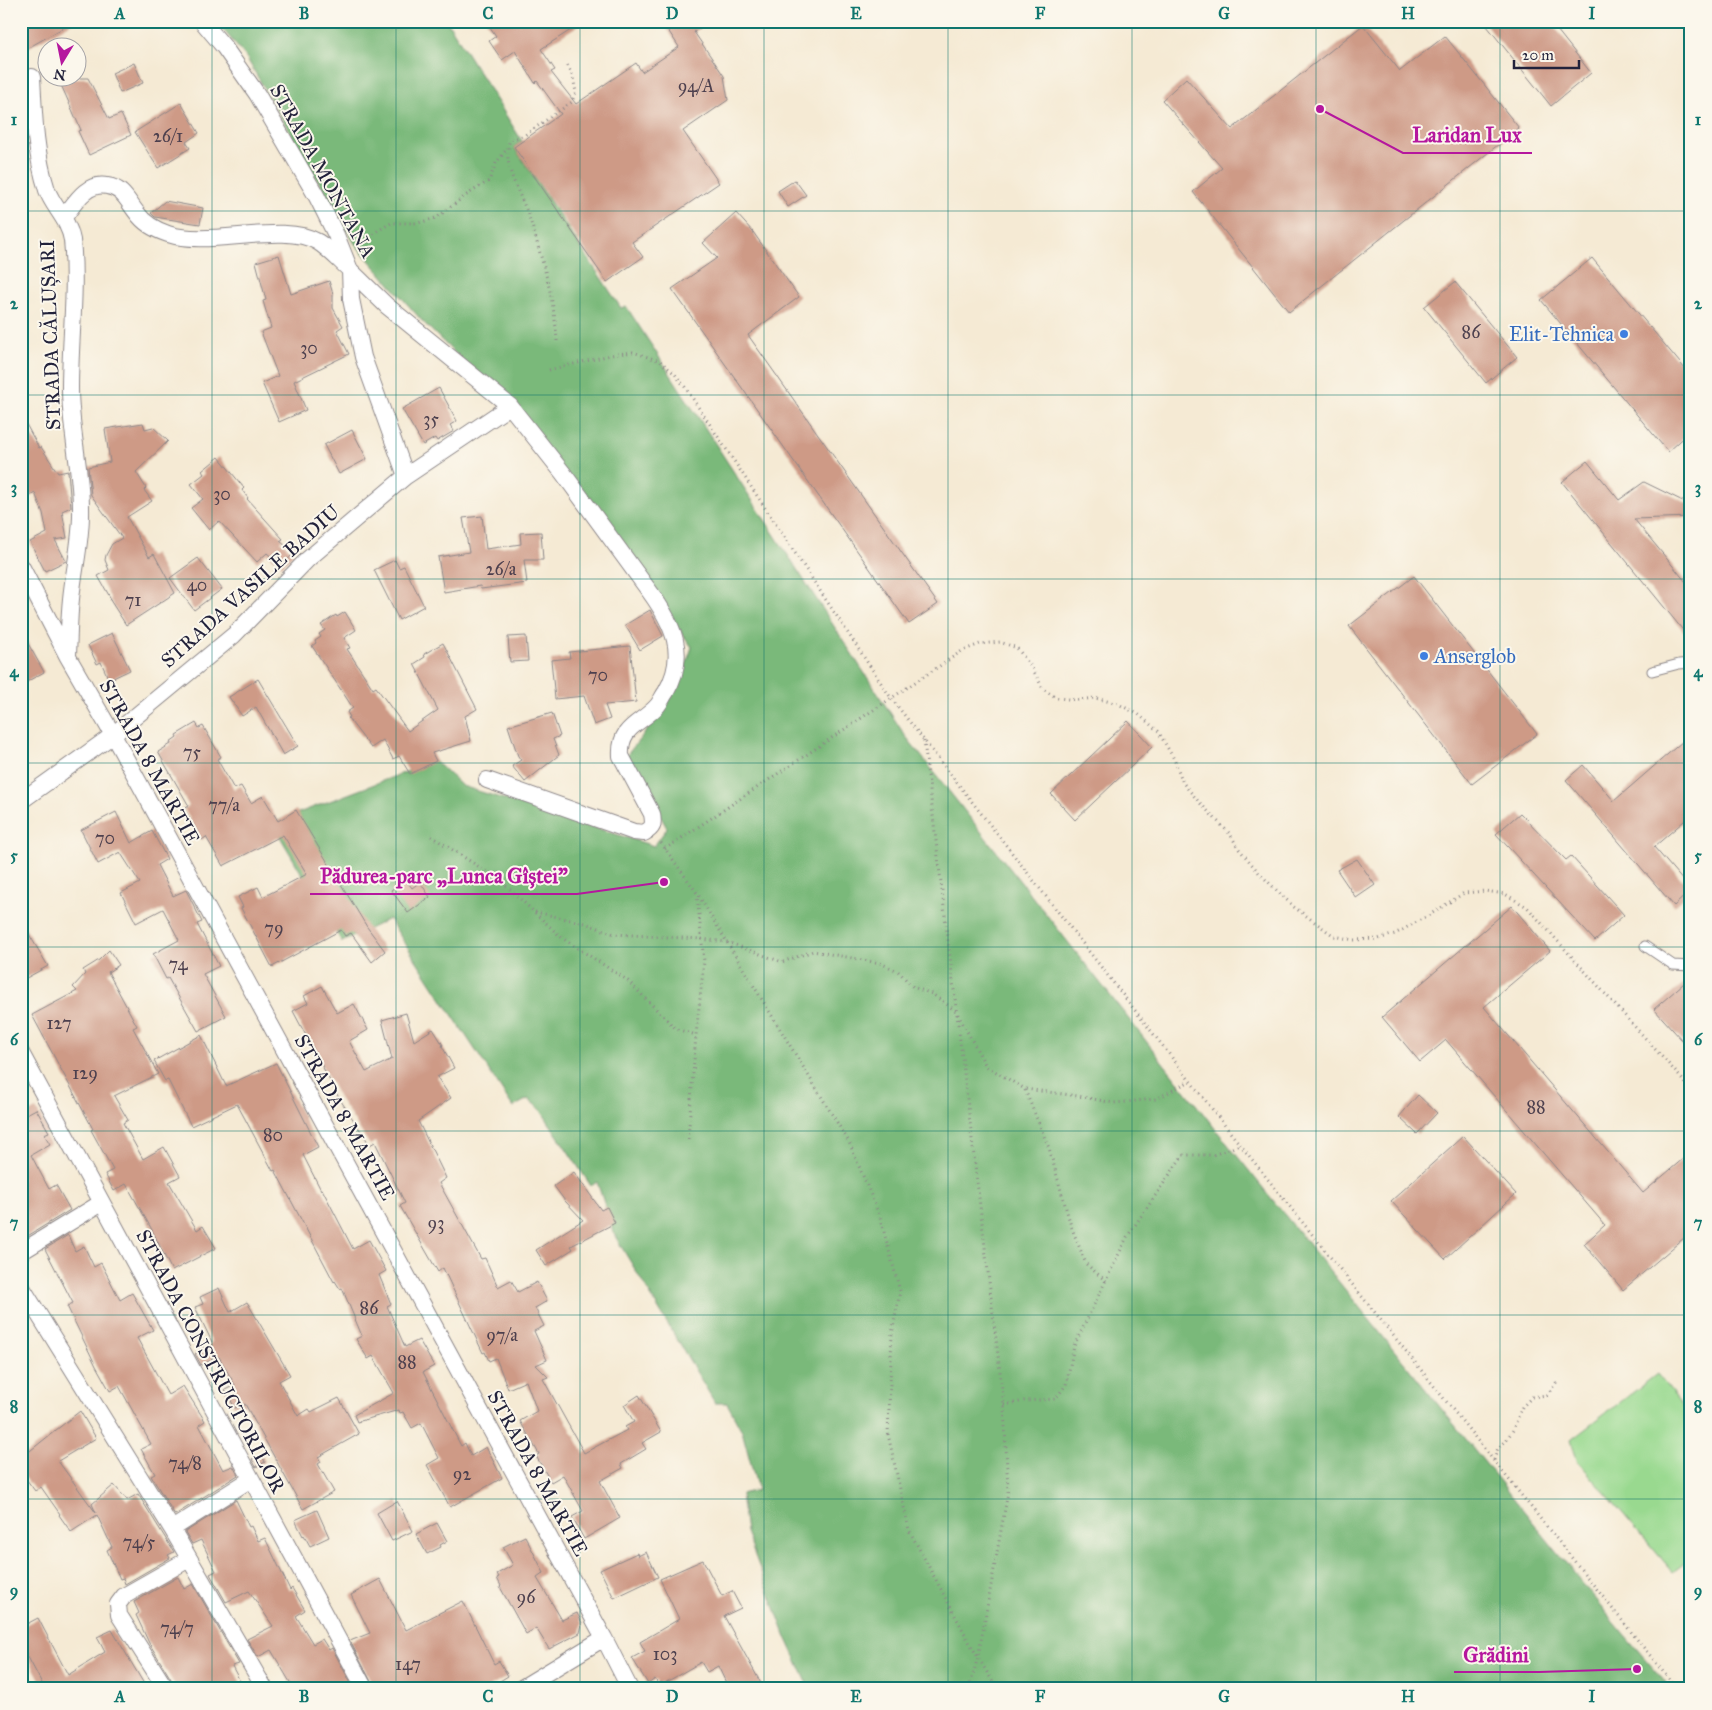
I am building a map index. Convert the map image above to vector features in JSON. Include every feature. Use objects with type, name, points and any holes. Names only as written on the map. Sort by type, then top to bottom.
[{"type":"street","name":"STRADA MONTANA","points":[[202,21],[224,47],[257,94],[317,197],[336,235],[350,270],[387,306],[510,406],[563,473],[663,610],[672,628],[676,644],[678,656],[676,671],[658,706],[638,721],[623,737],[620,746],[621,756],[652,814],[654,824],[651,829]]},
{"type":"street","name":"STRADA CĂLUȘARI","points":[[32,77],[34,122],[39,165],[48,193],[64,217],[72,237],[74,270],[70,391],[71,421],[77,459],[81,507],[81,533],[69,616],[68,657]]},
{"type":"street","points":[[64,217],[83,193],[95,186],[107,186],[119,190],[137,214],[150,226],[168,234],[184,238],[299,236],[318,242],[350,270],[351,299],[363,357],[406,476]]},
{"type":"street","name":"STRADA VASILE BADIU","points":[[21,801],[113,736],[234,635],[308,559],[406,476],[510,406]]},
{"type":"street","name":"STRADA 8 MARTIE","points":[[21,566],[68,657],[113,736],[630,1689]]},
{"type":"street","points":[[487,780],[634,832],[644,834],[651,829]]},
{"type":"street","name":"STRADA CONSTRUCTORILOR","points":[[21,1053],[365,1689]]},
{"type":"street","points":[[21,1252],[101,1204]]},
{"type":"street","points":[[21,1286],[172,1528],[265,1689]]},
{"type":"street","points":[[172,1528],[251,1479]]},
{"type":"street","points":[[166,1689],[118,1615],[118,1604],[124,1596],[189,1558]]},
{"type":"street","points":[[520,1689],[604,1638]]},
{"type":"lane","points":[[1652,671],[1691,663]]},
{"type":"lane","points":[[1645,946],[1673,965],[1691,966]]},
{"type":"path","points":[[350,270],[374,233],[391,223],[418,223],[436,218],[489,181],[496,163],[507,149],[510,140],[525,135],[572,102],[576,92],[573,77],[566,62]]},
{"type":"path","points":[[507,149],[512,178],[529,217],[548,281],[556,317],[556,341]]},
{"type":"path","points":[[549,370],[611,355],[633,352],[660,361],[675,374],[891,698],[1240,1145],[1676,1689]]},
{"type":"path","points":[[665,849],[962,651],[980,644],[1000,642],[1017,648],[1031,666],[1042,688],[1057,698],[1078,700],[1095,698],[1118,704],[1138,714],[1158,731],[1174,759],[1183,783],[1230,834],[1239,849],[1260,874],[1294,907],[1334,936],[1354,940],[1378,939],[1395,934],[1464,893],[1486,891],[1505,894],[1527,907],[1691,1089]]},
{"type":"path","points":[[924,741],[1004,1405],[1008,1492],[978,1657],[969,1689]]},
{"type":"path","points":[[651,829],[697,893],[849,1142],[880,1217],[900,1291],[892,1334],[888,1434],[909,1530],[997,1689]]},
{"type":"path","points":[[431,836],[501,881],[562,938],[627,980],[676,1029],[696,1035]]},
{"type":"path","points":[[688,1139],[704,961],[697,893]]},
{"type":"path","points":[[535,912],[585,923],[614,934],[727,942],[782,962],[813,951],[880,963],[898,971],[913,986],[932,994],[956,1011],[986,1066],[1025,1089],[1078,1096],[1114,1104],[1156,1099],[1190,1081]]},
{"type":"path","points":[[1025,1089],[1049,1148],[1071,1226],[1086,1264],[1106,1281]]},
{"type":"path","points":[[1004,1405],[1024,1401],[1055,1399],[1061,1392],[1066,1385],[1074,1346],[1127,1237],[1183,1155],[1213,1155],[1240,1145]]},
{"type":"path","points":[[1494,1460],[1498,1448],[1505,1442],[1513,1430],[1522,1407],[1532,1397],[1546,1395],[1558,1380]]},
{"type":"green space","points":[[216,21],[447,21],[522,141],[514,147],[621,308],[626,306],[904,734],[1217,1131],[1608,1615],[1671,1689],[810,1689],[786,1637],[746,1532],[741,1494],[758,1490],[742,1431],[727,1403],[715,1403],[615,1236],[597,1182],[591,1186],[540,1109],[528,1099],[513,1107],[389,919],[342,942],[272,823],[435,761],[462,786],[654,846],[667,828],[627,755],[663,710],[681,679],[692,647],[518,415],[423,322],[355,244],[246,57]]},
{"type":"green space","points":[[1657,1374],[1691,1416],[1691,1558],[1673,1572],[1577,1460],[1571,1440]]},
{"type":"building","points":[[28,21],[75,21],[45,38],[38,38],[38,42],[21,52],[21,26]]},
{"type":"building","points":[[486,21],[585,21],[541,49],[555,70],[551,72],[576,104],[636,63],[642,72],[679,47],[662,21],[711,21],[694,32],[724,76],[728,100],[683,131],[719,183],[632,242],[643,257],[607,282],[514,147],[561,114],[537,81],[535,83],[515,51],[502,60],[489,41],[496,36]]},
{"type":"building","points":[[1483,21],[1550,21],[1591,73],[1551,106]]},
{"type":"building","points":[[1363,25],[1400,71],[1445,36],[1519,128],[1289,312],[1193,192],[1222,168],[1162,100],[1186,78],[1232,129]]},
{"type":"building","points":[[134,63],[143,83],[120,93],[112,73]]},
{"type":"building","points":[[88,78],[109,119],[121,114],[131,135],[89,155],[78,131],[81,130],[62,88],[88,88]]},
{"type":"building","points":[[181,103],[199,133],[186,142],[190,148],[158,168],[135,132]]},
{"type":"building","points":[[795,180],[806,195],[788,207],[778,191]]},
{"type":"building","points":[[165,201],[203,208],[200,224],[155,217],[151,213]]},
{"type":"building","points":[[736,213],[753,232],[799,297],[748,335],[938,604],[909,624],[672,289],[717,258],[703,243]]},
{"type":"building","points":[[279,255],[291,294],[329,281],[333,294],[333,308],[343,326],[337,330],[349,354],[294,381],[306,410],[279,422],[262,383],[278,376],[261,332],[271,328],[263,301],[266,300],[256,262]]},
{"type":"building","points":[[1592,258],[1691,376],[1691,431],[1668,452],[1541,300]]},
{"type":"building","points":[[1455,282],[1517,357],[1486,383],[1424,307]]},
{"type":"building","points":[[439,388],[457,421],[450,425],[454,431],[437,441],[435,438],[423,445],[402,409]]},
{"type":"building","points":[[21,415],[39,448],[41,447],[58,473],[68,471],[71,507],[62,511],[67,538],[55,540],[66,561],[45,571],[30,542],[47,533],[43,513],[35,493],[21,501]]},
{"type":"building","points":[[143,423],[145,429],[153,427],[168,441],[136,472],[146,488],[144,490],[152,501],[127,517],[149,557],[154,554],[175,593],[126,625],[98,576],[109,570],[105,560],[106,555],[112,544],[122,538],[91,495],[88,467],[110,462],[105,429]]},
{"type":"building","points":[[352,430],[367,459],[339,474],[324,445]]},
{"type":"building","points":[[219,457],[244,488],[242,490],[247,499],[283,539],[280,541],[294,553],[282,566],[267,553],[257,562],[219,521],[209,530],[191,508],[203,499],[191,484],[204,474],[202,471]]},
{"type":"building","points":[[1587,461],[1619,500],[1644,482],[1691,505],[1691,517],[1634,519],[1691,588],[1691,640],[1562,482]]},
{"type":"building","points":[[482,516],[486,549],[521,544],[520,533],[541,532],[543,560],[524,560],[527,583],[481,589],[480,586],[444,592],[438,557],[469,552],[463,518]]},
{"type":"building","points":[[198,558],[222,589],[194,610],[170,578]]},
{"type":"building","points":[[395,560],[399,568],[404,566],[424,606],[399,620],[374,570]]},
{"type":"building","name":"Anserglob","points":[[1414,576],[1537,734],[1472,784],[1349,626]]},
{"type":"building","points":[[650,610],[663,636],[640,650],[625,625]]},
{"type":"building","points":[[345,612],[356,630],[344,638],[350,648],[347,649],[373,689],[376,687],[408,731],[438,710],[414,664],[425,657],[424,654],[443,643],[477,709],[465,716],[471,741],[432,753],[436,761],[410,774],[399,756],[393,759],[383,740],[371,748],[348,718],[350,717],[347,712],[353,708],[312,646],[321,637],[319,634],[325,630],[321,625],[336,615],[337,617]]},
{"type":"building","points":[[21,631],[44,672],[21,685]]},
{"type":"building","points":[[112,633],[130,670],[109,680],[101,662],[97,664],[88,645]]},
{"type":"building","points":[[526,636],[528,661],[510,662],[508,637]]},
{"type":"building","points":[[630,646],[636,702],[605,705],[610,719],[594,725],[584,696],[555,699],[551,660],[570,658],[569,652]]},
{"type":"building","points":[[258,679],[298,746],[283,755],[256,707],[242,716],[229,697]]},
{"type":"building","points":[[552,713],[560,736],[553,739],[559,755],[525,782],[512,766],[521,760],[508,726]]},
{"type":"building","points":[[1128,721],[1152,747],[1075,820],[1051,794]]},
{"type":"building","points":[[196,723],[199,728],[203,726],[221,757],[217,759],[234,789],[241,786],[251,803],[263,796],[278,821],[296,810],[367,927],[385,951],[372,962],[351,933],[345,936],[341,930],[272,967],[241,908],[243,907],[238,897],[258,887],[263,897],[307,874],[283,835],[223,866],[206,837],[202,840],[184,809],[189,806],[158,752],[171,744],[170,742],[177,737],[176,735]]},
{"type":"building","points":[[1691,734],[1691,815],[1654,847],[1691,890],[1674,906],[1566,780],[1583,765],[1614,801]]},
{"type":"building","points":[[116,812],[131,843],[152,831],[167,859],[157,865],[173,896],[186,890],[202,922],[197,924],[219,966],[203,974],[226,1016],[198,1031],[153,954],[179,940],[163,909],[136,923],[121,893],[140,883],[120,852],[98,864],[81,830]]},
{"type":"building","points":[[1520,813],[1566,860],[1571,856],[1624,915],[1595,941],[1496,834]]},
{"type":"building","points":[[1357,859],[1375,885],[1356,898],[1337,870]]},
{"type":"building","points":[[406,880],[412,888],[420,882],[430,897],[408,913],[391,890]]},
{"type":"building","points":[[1512,906],[1550,951],[1484,1007],[1643,1193],[1691,1152],[1691,1232],[1623,1290],[1584,1244],[1605,1225],[1446,1040],[1420,1062],[1382,1017]]},
{"type":"building","points":[[21,921],[48,966],[21,981]]},
{"type":"building","points":[[109,950],[119,965],[108,972],[137,1026],[133,1028],[158,1074],[114,1096],[128,1120],[123,1123],[143,1159],[164,1147],[180,1176],[169,1182],[197,1230],[203,1226],[216,1248],[172,1271],[151,1228],[126,1184],[114,1191],[105,1174],[113,1170],[32,1015],[77,991],[73,987],[85,974],[83,970],[99,960]]},
{"type":"building","points":[[1691,977],[1691,1050],[1654,1009]]},
{"type":"building","points":[[322,986],[337,1013],[354,1004],[368,1030],[349,1041],[366,1072],[392,1059],[382,1020],[406,1013],[414,1041],[433,1029],[443,1045],[454,1068],[437,1077],[451,1098],[418,1121],[446,1178],[439,1183],[481,1259],[485,1258],[498,1287],[511,1280],[518,1292],[537,1282],[547,1301],[535,1308],[544,1326],[534,1331],[547,1360],[536,1365],[548,1377],[543,1379],[584,1453],[627,1430],[625,1427],[634,1422],[624,1405],[639,1395],[661,1432],[642,1443],[646,1449],[621,1464],[623,1468],[600,1481],[620,1518],[584,1539],[572,1517],[583,1511],[563,1475],[551,1482],[536,1456],[539,1454],[520,1421],[537,1411],[526,1381],[508,1389],[496,1358],[489,1361],[485,1352],[483,1353],[443,1268],[438,1272],[400,1206],[405,1203],[375,1142],[370,1145],[339,1098],[293,1011],[308,1003],[304,996]]},
{"type":"building","points":[[201,1035],[226,1086],[276,1063],[318,1147],[303,1155],[321,1190],[353,1249],[369,1240],[386,1271],[379,1275],[391,1304],[387,1306],[405,1347],[419,1340],[434,1366],[423,1372],[461,1446],[465,1443],[471,1456],[486,1447],[502,1478],[450,1507],[427,1465],[439,1458],[421,1423],[412,1428],[403,1412],[400,1413],[399,1410],[357,1422],[354,1415],[394,1393],[373,1356],[368,1359],[356,1339],[362,1336],[342,1288],[340,1289],[334,1282],[275,1170],[273,1171],[237,1104],[191,1126],[168,1080],[165,1081],[154,1061]]},
{"type":"building","points":[[1418,1095],[1437,1113],[1417,1134],[1399,1117]]},
{"type":"building","points":[[36,1109],[49,1132],[44,1134],[50,1144],[31,1155],[49,1189],[56,1185],[70,1210],[21,1240],[21,1117]]},
{"type":"building","points":[[1463,1136],[1516,1194],[1445,1259],[1391,1201]]},
{"type":"building","points":[[574,1172],[601,1210],[607,1207],[615,1223],[571,1246],[573,1249],[546,1266],[536,1250],[583,1220],[554,1186]]},
{"type":"building","points":[[68,1235],[75,1251],[84,1246],[94,1267],[101,1263],[120,1300],[132,1293],[153,1330],[137,1338],[168,1395],[183,1386],[205,1421],[199,1425],[223,1470],[233,1466],[238,1475],[175,1515],[151,1476],[155,1474],[141,1449],[151,1444],[119,1386],[110,1391],[96,1366],[67,1306],[73,1303],[45,1249]]},
{"type":"building","points":[[219,1288],[230,1312],[247,1302],[290,1375],[279,1381],[298,1416],[309,1409],[311,1412],[339,1398],[359,1434],[318,1457],[321,1462],[318,1464],[334,1492],[303,1509],[245,1404],[235,1408],[225,1390],[235,1385],[219,1357],[201,1365],[195,1354],[212,1342],[195,1307],[203,1304],[200,1297]]},
{"type":"building","points":[[80,1411],[96,1438],[58,1461],[96,1513],[92,1504],[114,1485],[127,1500],[138,1494],[174,1552],[168,1555],[170,1558],[125,1584],[123,1578],[120,1579],[107,1550],[112,1547],[97,1515],[71,1532],[41,1487],[35,1491],[21,1472],[21,1458]]},
{"type":"building","points":[[262,1455],[265,1462],[256,1467],[252,1459]]},
{"type":"building","points":[[236,1500],[258,1541],[265,1538],[290,1590],[292,1588],[305,1610],[296,1616],[313,1644],[322,1639],[329,1650],[332,1648],[354,1689],[294,1689],[271,1650],[258,1657],[247,1639],[273,1626],[249,1591],[226,1602],[210,1574],[216,1571],[201,1540],[192,1544],[185,1532]]},
{"type":"building","points":[[397,1501],[413,1531],[392,1541],[377,1513]]},
{"type":"building","points":[[317,1510],[329,1537],[310,1546],[295,1520]]},
{"type":"building","points":[[437,1523],[447,1541],[440,1545],[441,1547],[427,1554],[416,1534]]},
{"type":"building","points":[[525,1536],[544,1573],[537,1578],[562,1620],[577,1613],[582,1623],[580,1633],[549,1649],[536,1628],[526,1634],[497,1578],[499,1577],[497,1574],[513,1565],[503,1547]]},
{"type":"building","points":[[646,1552],[658,1577],[614,1598],[600,1570],[637,1553],[638,1556]]},
{"type":"building","points":[[703,1560],[722,1596],[732,1591],[741,1608],[724,1616],[764,1689],[729,1689],[718,1666],[707,1672],[701,1662],[663,1684],[661,1682],[658,1684],[655,1679],[648,1684],[632,1658],[645,1651],[640,1642],[679,1619],[660,1579]]},
{"type":"building","points":[[178,1577],[184,1589],[193,1584],[239,1664],[232,1666],[244,1689],[176,1689],[149,1643],[136,1615],[139,1613],[134,1602]]},
{"type":"building","points":[[380,1579],[406,1630],[463,1601],[494,1664],[499,1661],[508,1676],[487,1689],[375,1689],[350,1641],[370,1633],[351,1595]]},
{"type":"building","points":[[38,1618],[68,1675],[105,1652],[97,1637],[112,1630],[147,1689],[45,1689],[21,1644],[21,1627]]},
{"type":"place","name":"Laridan Lux","points":[[1320,109]]},
{"type":"place","name":"Elit-Tehnica","points":[[1624,334]]},
{"type":"place","name":"Anserglob","points":[[1424,656]]},
{"type":"place","name":"Pădurea-parc „Lunca Gîștei”","points":[[664,882]]},
{"type":"place","name":"Grădini","points":[[1637,1669]]}]
